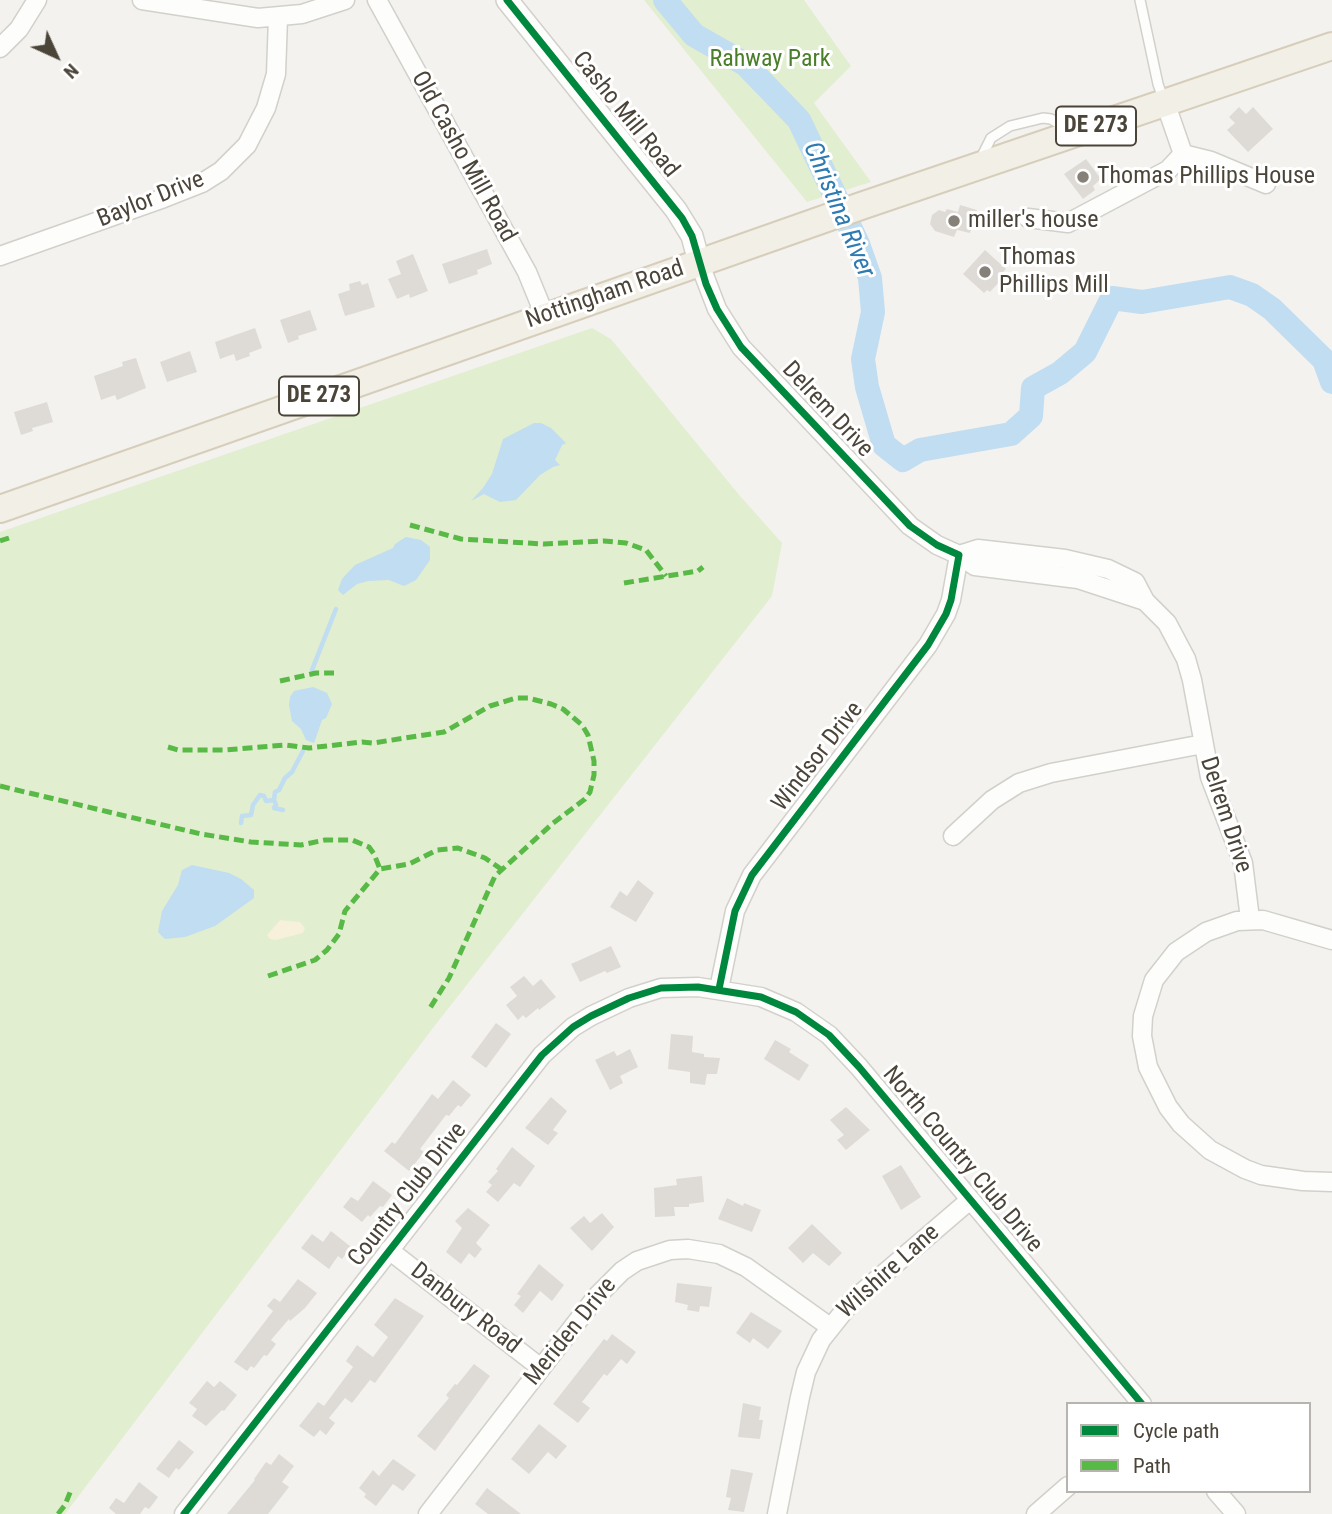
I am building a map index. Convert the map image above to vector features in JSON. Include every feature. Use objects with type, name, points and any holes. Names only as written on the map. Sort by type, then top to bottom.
[{"type":"main road","name":"Nottingham Road","points":[[0,509],[699,262],[1332,46]]},
{"type":"street","points":[[0,48],[19,29],[37,0]]},
{"type":"street","points":[[142,0],[242,17],[278,18],[302,14],[345,0]]},
{"type":"street","name":"Old Casho Mill Road","points":[[377,0],[527,272],[545,316]]},
{"type":"street","name":"Casho Mill Road","points":[[507,0],[676,210],[692,236],[699,262]]},
{"type":"street","name":"Baylor Drive","points":[[0,256],[164,198],[202,183],[221,171],[247,145],[266,108],[276,74],[278,18]]},
{"type":"street","points":[[1165,102],[1183,154]]},
{"type":"street","points":[[1183,154],[1211,161],[1266,184]]},
{"type":"street","points":[[1028,218],[1068,223],[1168,170],[1183,154]]},
{"type":"street","name":"Delrem Drive","points":[[699,262],[717,309],[741,347],[910,526],[937,545],[960,555],[978,549],[1090,564],[1135,582],[1145,601],[1167,623],[1186,659],[1216,797],[1243,863],[1250,919]]},
{"type":"street","name":"Windsor Drive","points":[[719,989],[735,911],[752,875],[928,645],[948,607],[960,555]]},
{"type":"street","points":[[953,836],[992,800],[1019,783],[1051,773],[1203,744]]},
{"type":"street","points":[[1332,940],[1293,926],[1250,919],[1206,932],[1190,941],[1164,966],[1147,997],[1142,1036],[1148,1067],[1168,1107],[1181,1124],[1210,1150],[1261,1175],[1332,1182]]},
{"type":"street","name":"Country Club Drive","points":[[184,1514],[542,1055],[573,1027],[611,1006],[646,992],[677,986],[719,989]]},
{"type":"street","name":"North Country Club Drive","points":[[719,989],[777,1003],[813,1023],[828,1035],[859,1067],[1140,1402]]},
{"type":"street","name":"Wilshire Lane","points":[[777,1514],[806,1372],[830,1327],[870,1285],[970,1200]]},
{"type":"street","name":"Danbury Road","points":[[389,1250],[541,1368]]},
{"type":"street","name":"Meriden Drive","points":[[428,1514],[608,1282],[637,1261],[670,1250],[706,1251],[732,1258],[830,1327]]},
{"type":"street","points":[[1036,1514],[1066,1488]]},
{"type":"street","points":[[1218,1493],[1236,1514]]},
{"type":"lane","points":[[1140,0],[1155,59],[1158,84],[1165,102]]},
{"type":"green space","name":"Rahway Park","points":[[644,0],[804,0],[851,66],[814,103],[871,182],[807,202]]},
{"type":"green space","points":[[592,328],[611,339],[782,543],[772,596],[436,1024],[65,1514],[0,1514],[0,532]]},
{"type":"sand","points":[[280,920],[300,922],[305,928],[303,933],[270,939],[267,935]]},
{"type":"water","points":[[534,423],[551,428],[566,443],[562,445],[555,460],[560,465],[540,475],[516,500],[500,502],[484,494],[471,501],[492,474],[503,439]]},
{"type":"water","points":[[406,537],[421,540],[430,547],[430,560],[416,580],[404,586],[389,580],[368,581],[357,584],[343,595],[338,590],[342,579],[355,565],[393,548]]},
{"type":"water","points":[[313,687],[327,693],[332,704],[326,718],[322,720],[314,743],[306,740],[301,729],[292,721],[289,705],[294,691]]},
{"type":"water","points":[[192,865],[229,873],[241,879],[254,890],[254,898],[215,926],[185,937],[165,939],[158,932],[162,911],[178,885],[182,870]]},
{"type":"building","points":[[1239,107],[1246,114],[1253,107],[1273,129],[1248,152],[1227,130],[1235,123],[1229,117]]},
{"type":"building","name":"Thomas Phillips House","points":[[1086,159],[1101,179],[1093,186],[1095,190],[1083,199],[1064,174]]},
{"type":"building","name":"miller's house","points":[[960,205],[977,210],[970,233],[957,230],[954,237],[935,231],[930,224],[932,215],[947,209],[958,212]]},
{"type":"building","points":[[487,249],[492,264],[477,270],[478,274],[449,284],[442,264]]},
{"type":"building","name":"Thomas Phillips Mill","points":[[985,250],[1006,269],[998,277],[1001,280],[990,292],[987,290],[984,293],[963,274]]},
{"type":"building","points":[[413,254],[428,291],[410,298],[409,294],[397,299],[388,279],[401,274],[396,261]]},
{"type":"building","points":[[360,281],[362,285],[368,283],[375,307],[345,316],[338,294],[350,290],[349,284]]},
{"type":"building","points":[[310,310],[317,330],[298,336],[299,339],[288,343],[280,320]]},
{"type":"building","points":[[255,328],[262,348],[236,361],[234,354],[220,359],[215,342]]},
{"type":"building","points":[[190,351],[197,372],[167,382],[160,362]]},
{"type":"building","points":[[136,358],[146,388],[117,400],[115,395],[101,400],[94,376],[123,366],[122,362]]},
{"type":"building","points":[[47,402],[53,422],[32,428],[33,431],[21,435],[14,412]]},
{"type":"building","points":[[638,880],[654,893],[636,922],[610,907],[620,891],[627,896]]},
{"type":"building","points":[[611,946],[621,967],[580,982],[571,964]]},
{"type":"building","points":[[524,976],[533,986],[541,979],[556,997],[526,1018],[523,1015],[518,1020],[506,1005],[517,996],[510,987]]},
{"type":"building","points":[[496,1023],[511,1034],[486,1068],[471,1057]]},
{"type":"building","points":[[671,1034],[693,1036],[692,1052],[704,1054],[704,1057],[720,1058],[717,1074],[707,1074],[705,1085],[690,1083],[690,1072],[668,1069]]},
{"type":"building","points":[[775,1040],[791,1049],[789,1052],[809,1065],[799,1081],[764,1059]]},
{"type":"building","points":[[630,1049],[638,1067],[620,1076],[623,1083],[610,1090],[595,1060],[614,1051],[617,1056]]},
{"type":"building","points":[[453,1080],[471,1095],[461,1107],[458,1105],[449,1116],[446,1115],[420,1149],[424,1152],[409,1171],[384,1151],[392,1142],[395,1144],[432,1094],[438,1099]]},
{"type":"building","points":[[551,1097],[567,1111],[553,1130],[558,1133],[548,1145],[525,1128]]},
{"type":"building","points":[[846,1107],[870,1130],[846,1150],[837,1140],[844,1135],[830,1120]]},
{"type":"building","points":[[512,1147],[535,1166],[520,1187],[514,1183],[498,1202],[486,1192],[492,1185],[488,1182]]},
{"type":"building","points":[[901,1165],[921,1197],[901,1210],[882,1176]]},
{"type":"building","points":[[702,1176],[704,1202],[689,1204],[689,1207],[674,1207],[675,1216],[655,1217],[654,1188],[677,1185],[676,1179]]},
{"type":"building","points":[[373,1181],[392,1195],[383,1207],[380,1206],[362,1222],[343,1207],[351,1197],[358,1201]]},
{"type":"building","points":[[727,1198],[743,1206],[744,1203],[761,1210],[752,1232],[718,1219]]},
{"type":"building","points":[[468,1208],[490,1225],[476,1243],[482,1249],[475,1258],[469,1253],[461,1264],[446,1252],[462,1228],[455,1221]]},
{"type":"building","points":[[602,1213],[614,1227],[592,1251],[570,1228],[584,1216],[590,1223]]},
{"type":"building","points":[[812,1224],[842,1253],[829,1266],[813,1253],[803,1263],[788,1248]]},
{"type":"building","points":[[331,1231],[351,1247],[342,1259],[338,1256],[329,1269],[301,1248],[312,1234],[323,1242]]},
{"type":"building","points":[[539,1264],[564,1285],[552,1301],[540,1291],[523,1313],[514,1305],[521,1296],[517,1294]]},
{"type":"building","points":[[298,1279],[317,1293],[271,1340],[276,1344],[267,1356],[264,1355],[254,1368],[251,1366],[247,1371],[234,1362],[273,1311],[267,1306],[274,1298],[280,1302]]},
{"type":"building","points":[[677,1283],[712,1287],[709,1307],[700,1306],[699,1312],[687,1310],[688,1305],[675,1302]]},
{"type":"building","points":[[395,1298],[424,1316],[375,1383],[370,1380],[352,1403],[345,1398],[329,1418],[335,1423],[326,1435],[320,1430],[314,1437],[299,1426],[318,1402],[324,1406],[353,1367],[346,1361],[357,1345],[373,1357],[388,1337],[374,1325]]},
{"type":"building","points":[[751,1312],[782,1331],[768,1349],[753,1338],[750,1343],[736,1333]]},
{"type":"building","points":[[612,1334],[636,1352],[627,1364],[621,1359],[607,1376],[604,1374],[582,1402],[590,1408],[578,1423],[553,1404],[604,1339],[607,1341]]},
{"type":"building","points":[[474,1364],[490,1376],[435,1451],[417,1436],[449,1398],[446,1395]]},
{"type":"building","points":[[207,1381],[214,1387],[220,1381],[237,1395],[224,1411],[206,1426],[192,1416],[197,1409],[189,1403]]},
{"type":"building","points":[[743,1403],[761,1407],[759,1420],[763,1420],[760,1439],[738,1437]]},
{"type":"building","points":[[539,1424],[567,1446],[556,1459],[548,1452],[529,1474],[511,1459]]},
{"type":"building","points":[[179,1440],[194,1452],[169,1478],[156,1469]]},
{"type":"building","points":[[279,1454],[294,1466],[282,1482],[289,1487],[268,1514],[227,1514],[266,1462],[271,1465]]},
{"type":"building","points":[[393,1459],[416,1475],[403,1491],[393,1484],[376,1506],[364,1497],[366,1494],[359,1488],[373,1470],[379,1476]]},
{"type":"building","points":[[731,1469],[753,1473],[744,1512],[728,1510],[731,1498],[726,1497]]},
{"type":"building","points":[[139,1482],[158,1497],[149,1509],[145,1507],[140,1514],[116,1514],[109,1508],[116,1498],[124,1503]]},
{"type":"building","points":[[487,1488],[521,1514],[488,1514],[475,1504]]},
{"type":"waterway","name":"Christina River","points":[[665,0],[694,35],[745,64],[799,120],[858,244],[870,278],[873,312],[863,359],[867,387],[884,445],[903,460],[920,450],[1011,434],[1031,416],[1033,388],[1060,373],[1085,352],[1112,298],[1142,302],[1230,287],[1252,295],[1272,309],[1324,360],[1332,382]]},
{"type":"waterway","points":[[312,670],[336,609]]},
{"type":"waterway","points":[[283,810],[274,808],[275,792],[292,772],[303,751]]},
{"type":"waterway","points":[[241,823],[242,816],[251,815],[253,805],[260,795],[264,796],[266,801],[274,800]]},
{"type":"marked path","points":[[410,525],[461,539],[544,544],[604,541],[626,543],[646,550],[666,576]]},
{"type":"marked path","points":[[0,541],[9,538]]},
{"type":"marked path","points":[[624,583],[698,571],[703,567]]},
{"type":"marked path","points":[[280,681],[316,673],[334,673]]},
{"type":"marked path","points":[[168,747],[178,750],[225,750],[286,745],[309,748],[373,743],[444,732],[490,706],[516,698],[551,704],[563,709],[582,725],[588,735],[594,761],[590,792],[495,876],[449,978],[428,1011]]},
{"type":"marked path","points":[[0,786],[201,834],[251,842],[301,845],[325,840],[352,840],[369,847],[380,869]]},
{"type":"marked path","points":[[268,976],[315,960],[327,950],[339,934],[345,911],[380,869],[409,864],[437,850],[458,848],[485,858],[501,869]]},
{"type":"marked path","points":[[58,1514],[71,1490]]},
{"type":"cycle path","points":[[507,0],[682,218],[692,236],[706,284],[717,309],[741,347],[910,526],[937,545],[959,555],[951,600],[928,645],[752,875],[735,911],[719,989]]},
{"type":"cycle path","points":[[184,1514],[542,1055],[573,1027],[591,1016],[629,998],[661,988],[698,987],[761,997],[796,1012],[829,1035],[859,1067],[1140,1402]]},
{"type":"place","name":"Thomas Phillips House","points":[[1083,177]]},
{"type":"place","name":"miller's house","points":[[954,221]]},
{"type":"place","name":"Thomas Phillips Mill","points":[[985,272]]}]
